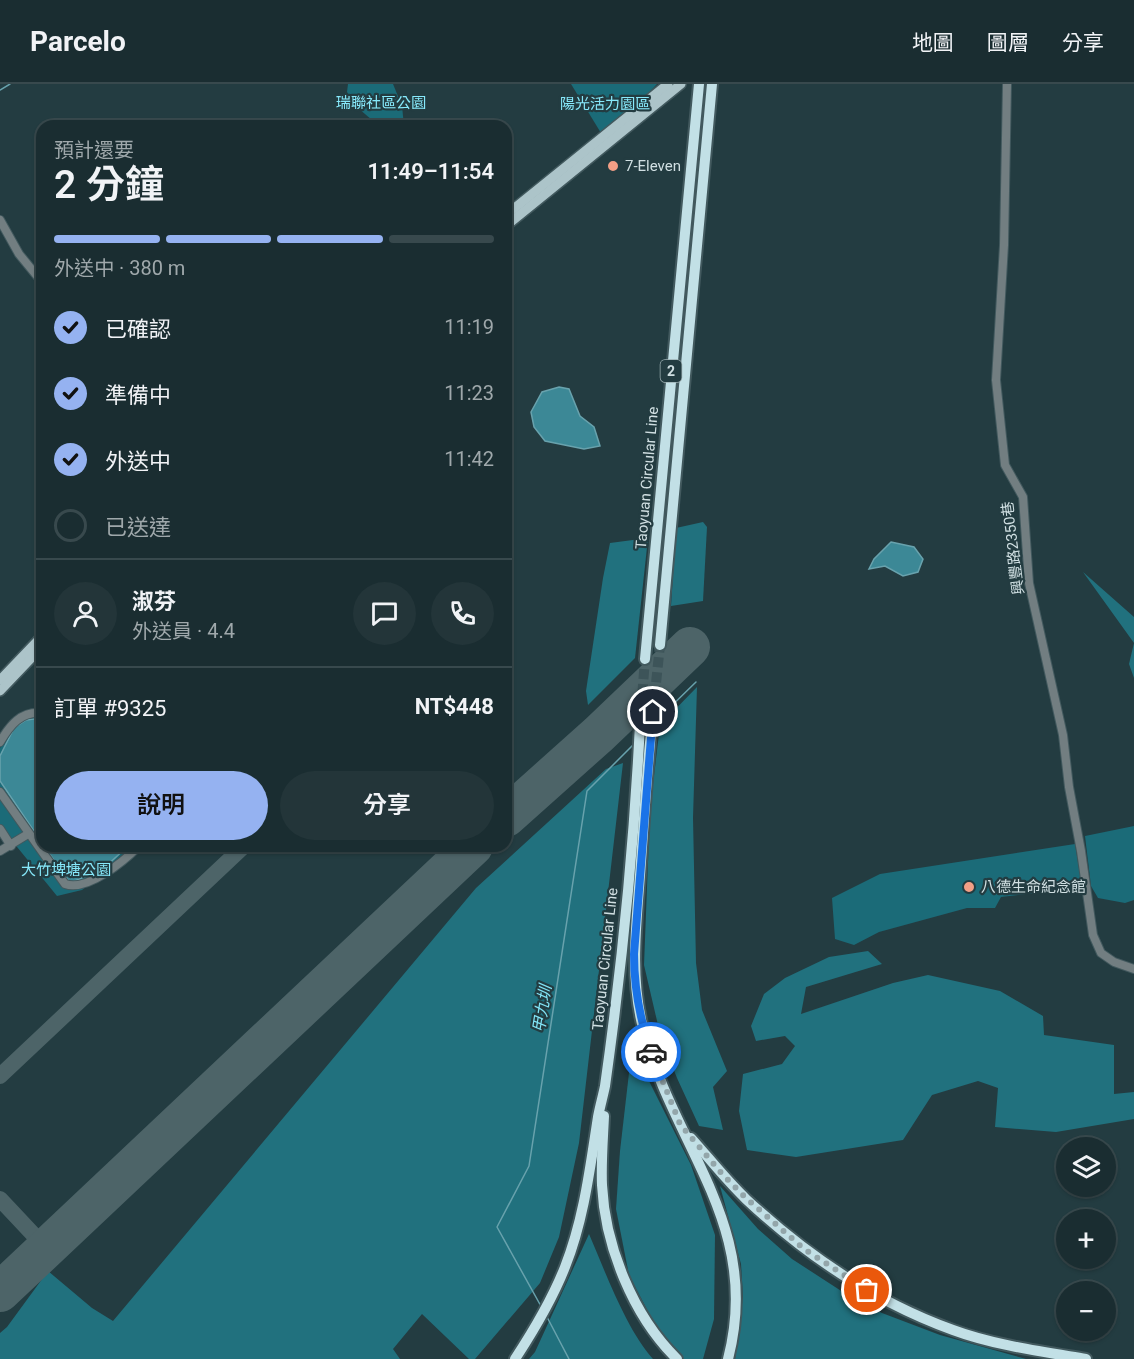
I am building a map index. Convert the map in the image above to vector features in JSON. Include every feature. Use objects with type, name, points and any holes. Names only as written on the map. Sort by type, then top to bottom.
[{"type":"highway","name":"Taoyuan Circular Line","points":[[645,659],[699,84]]},
{"type":"highway","name":"Taoyuan Circular Line","points":[[660,645],[712,84]]},
{"type":"highway","name":"Taoyuan Circular Line","points":[[604,1089],[622,952],[646,727],[634,975],[643,1028],[655,1066],[717,1202],[730,1241],[735,1279],[735,1317],[728,1359]]},
{"type":"highway","points":[[515,1359],[544,1312],[565,1268],[579,1227],[591,1171],[598,1114],[604,1089]]},
{"type":"highway","points":[[604,1089],[602,1186],[615,1253],[627,1285],[642,1312],[676,1359]]},
{"type":"highway","points":[[680,1124],[746,1198],[804,1249],[849,1280],[886,1301],[954,1331],[1027,1350],[1086,1359]]},
{"type":"main road","points":[[512,221],[681,84]]},
{"type":"main road","points":[[512,210],[666,85]]},
{"type":"main road","points":[[0,680],[36,642]]},
{"type":"main road","points":[[0,691],[36,653]]},
{"type":"street","name":"興豐路2350巷","points":[[1008,84],[1004,245],[996,380],[1005,465],[1023,497],[1029,583],[1063,735],[1093,935],[1101,953],[1123,967],[1134,969]]},
{"type":"street","points":[[663,99],[666,85]]},
{"type":"street","points":[[0,220],[19,254],[36,275]]},
{"type":"street","points":[[0,742],[17,719],[36,713]]},
{"type":"street","points":[[0,792],[36,845]]},
{"type":"street","points":[[0,830],[11,846]]},
{"type":"street","points":[[0,851],[28,834]]},
{"type":"street","points":[[41,852],[65,884],[69,886],[79,886],[98,876],[125,860],[133,852]]},
{"type":"green space","name":"瑞聯社區公園","points":[[348,84],[393,84],[402,106],[403,120],[372,120],[358,108],[347,92]]},
{"type":"green space","name":"陽光活力園區","points":[[571,84],[657,84],[645,97],[601,133]]},
{"type":"green space","name":"大竹埤塘公園","points":[[36,716],[36,852],[127,852],[82,890],[57,896],[0,826],[0,748],[6,736],[25,720]]},
{"type":"green space","points":[[1134,826],[1134,900],[1125,903],[1098,898],[1091,886],[1085,836]]},
{"type":"green space","points":[[1075,844],[1082,887],[1001,897],[995,908],[967,908],[879,932],[854,945],[835,939],[832,898],[880,874]]},
{"type":"shaded area","points":[[559,387],[569,389],[580,416],[594,427],[600,446],[584,449],[545,441],[534,427],[531,412],[542,392]]},
{"type":"shaded area","points":[[703,522],[707,527],[703,601],[671,606],[676,528]]},
{"type":"shaded area","points":[[648,538],[635,658],[588,705],[586,691],[610,543]]},
{"type":"shaded area","points":[[891,542],[914,547],[923,559],[918,572],[903,576],[885,566],[869,569],[874,559]]},
{"type":"shaded area","points":[[1083,572],[1134,617],[1134,643]]},
{"type":"shaded area","points":[[1134,643],[1134,678],[1129,664]]},
{"type":"shaded area","points":[[697,687],[693,818],[696,963],[702,1010],[727,1071],[713,1087],[723,1130],[699,1126],[661,1038],[644,965],[650,810],[660,725]]},
{"type":"shaded area","points":[[36,719],[36,834],[0,781],[0,756],[14,728],[26,720]]},
{"type":"shaded area","points":[[623,763],[579,1143],[559,1237],[540,1283],[475,1359],[469,1359],[422,1314],[393,1349],[400,1359],[0,1359],[0,1333],[7,1327],[48,1271],[92,1308],[113,1321],[476,888],[606,769]]},
{"type":"shaded area","points":[[48,852],[121,852],[103,869],[70,883]]},
{"type":"shaded area","points":[[868,951],[882,964],[806,987],[801,1014],[893,983],[928,975],[1000,991],[1043,1016],[1044,1035],[1114,1045],[1114,1094],[1134,1092],[1134,1119],[1056,1132],[995,1127],[998,1088],[978,1081],[932,1095],[903,1140],[796,1157],[747,1150],[739,1111],[743,1074],[782,1064],[795,1046],[785,1036],[756,1041],[751,1026],[764,994],[785,978],[829,957]]},
{"type":"shaded area","points":[[632,1047],[691,1165],[715,1235],[714,1319],[703,1359],[677,1359],[668,1350],[629,1275],[616,1209]]},
{"type":"shaded area","points":[[720,1186],[758,1229],[792,1259],[849,1296],[882,1313],[940,1335],[1026,1359],[735,1359],[743,1297],[741,1264]]},
{"type":"shaded area","points":[[589,1234],[625,1316],[643,1347],[653,1359],[529,1359],[535,1352]]},
{"type":"waterway","points":[[0,90],[10,84]]},
{"type":"waterway","name":"甲九圳","points":[[656,721],[696,682]]},
{"type":"waterway","name":"甲九圳","points":[[542,1308],[497,1227],[529,1166],[587,791],[634,744]]},
{"type":"waterway","name":"甲九圳","points":[[547,1317],[569,1359]]},
{"type":"taxiway","points":[[0,1076],[238,852]]},
{"type":"taxiway","points":[[459,852],[462,856]]},
{"type":"taxiway","points":[[0,1199],[46,1248]]},
{"type":"runway","points":[[512,812],[599,734],[690,647]]},
{"type":"runway","points":[[0,1292],[467,852]]},
{"type":"tunnel","points":[[653,712],[660,645]]},
{"type":"tunnel","points":[[640,724],[645,659]]},
{"type":"way so far","points":[[651,1052],[680,1124],[723,1175],[804,1249],[867,1290]]},
{"type":"place","name":"7-Eleven","points":[[613,166]]},
{"type":"place","name":"八德生命紀念館","points":[[969,887]]},
{"type":"route","points":[[651,1052],[643,1028],[634,975],[634,954],[653,712]]}]
